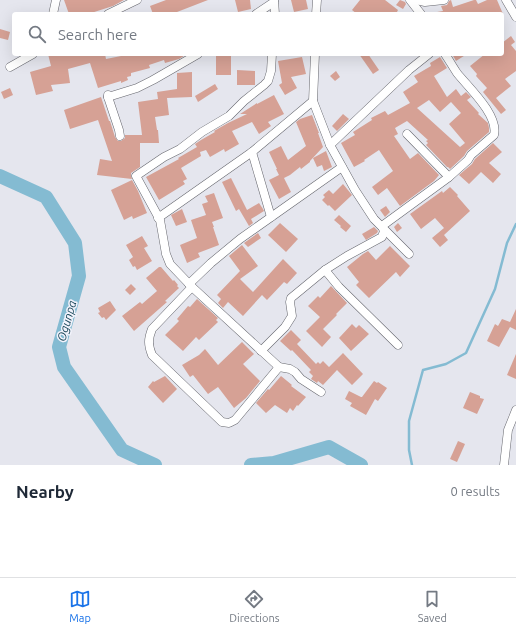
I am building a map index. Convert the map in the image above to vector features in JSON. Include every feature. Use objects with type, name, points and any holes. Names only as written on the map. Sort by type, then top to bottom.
[{"type":"street","points":[[53,12],[56,0]]},
{"type":"street","points":[[112,12],[137,0]]},
{"type":"street","points":[[316,12],[317,0]]},
{"type":"street","points":[[410,0],[420,12]]},
{"type":"street","points":[[420,12],[420,1],[444,0]]},
{"type":"street","points":[[506,0],[516,17]]},
{"type":"street","points":[[259,12],[274,1]]},
{"type":"street","points":[[274,1],[275,12]]},
{"type":"street","points":[[10,67],[29,56]]},
{"type":"street","points":[[120,136],[120,130],[108,96],[137,88],[195,56]]},
{"type":"street","points":[[272,56],[270,76],[268,81],[229,116],[136,176],[160,220],[166,254],[170,264],[190,286],[279,367],[290,369],[301,379],[321,392]]},
{"type":"street","points":[[315,56],[314,101],[330,144],[355,190],[374,219],[409,254]]},
{"type":"street","points":[[330,144],[408,70],[426,56]]},
{"type":"street","points":[[382,226],[449,178],[468,160],[470,155],[494,135],[495,130],[487,109],[456,72],[447,56]]},
{"type":"street","points":[[158,218],[252,152],[314,101]]},
{"type":"street","points":[[406,134],[449,178]]},
{"type":"street","points":[[252,152],[271,217]]},
{"type":"street","points":[[279,367],[235,420],[228,423],[222,422],[152,355],[149,348],[149,337],[152,329],[211,263],[271,217],[342,167]]},
{"type":"street","points":[[261,351],[285,327],[292,316],[290,302],[291,298],[325,270],[382,237],[384,231],[382,226]]},
{"type":"street","points":[[325,270],[339,287],[398,345]]},
{"type":"street","points":[[504,465],[508,430],[516,410]]},
{"type":"building","points":[[64,0],[124,0],[113,6],[94,12],[68,12]]},
{"type":"building","points":[[166,0],[208,0],[177,12],[152,12],[150,6]]},
{"type":"building","points":[[235,0],[250,0],[251,9],[238,12]]},
{"type":"building","points":[[291,0],[306,0],[308,9],[294,12]]},
{"type":"building","points":[[360,0],[385,0],[398,10],[397,12],[354,12],[352,10]]},
{"type":"building","points":[[400,0],[406,4],[403,9],[396,5]]},
{"type":"building","points":[[451,0],[453,7],[474,0],[476,0],[478,4],[487,0],[497,0],[502,12],[437,12],[443,11],[441,6],[447,5]]},
{"type":"building","points":[[0,29],[10,32],[8,40],[0,38]]},
{"type":"building","points":[[511,36],[515,42],[511,45],[516,51],[516,71],[505,79],[511,86],[496,98],[506,110],[501,114],[483,92],[487,88],[476,76],[477,74],[470,66],[482,56],[504,56],[504,41]]},
{"type":"building","points":[[48,56],[105,56],[106,59],[121,56],[184,56],[165,63],[164,60],[149,65],[150,68],[131,73],[131,76],[127,77],[128,80],[98,88],[90,63],[68,69],[70,83],[51,85],[53,91],[36,95],[30,72],[51,66]]},
{"type":"building","points":[[216,56],[231,56],[231,75],[216,75]]},
{"type":"building","points":[[360,56],[369,56],[379,70],[373,74]]},
{"type":"building","points":[[453,56],[464,56],[456,61]]},
{"type":"building","points":[[302,57],[306,74],[291,77],[297,88],[285,95],[279,85],[282,83],[278,61]]},
{"type":"building","points":[[440,57],[447,68],[434,76],[447,97],[456,89],[461,96],[466,92],[471,97],[467,100],[479,113],[478,114],[488,123],[489,132],[467,151],[464,156],[450,169],[426,145],[428,143],[426,141],[428,140],[407,121],[395,128],[398,134],[394,136],[410,159],[418,153],[439,175],[434,181],[400,206],[387,188],[378,195],[372,187],[393,171],[379,150],[364,160],[365,161],[354,167],[341,143],[355,135],[353,132],[372,120],[371,118],[385,111],[388,115],[410,103],[403,92],[418,82],[414,76],[431,66],[430,63]],"holes":[[[429,100],[440,112],[451,102],[461,113],[449,124],[465,143],[460,147],[417,108]]]},
{"type":"building","points":[[237,70],[255,71],[255,85],[237,85]]},
{"type":"building","points":[[336,71],[340,77],[335,81],[330,76]]},
{"type":"building","points":[[192,72],[192,97],[167,98],[169,115],[155,117],[159,143],[140,143],[140,167],[131,173],[132,179],[97,175],[100,159],[112,161],[98,120],[70,129],[64,110],[101,97],[115,137],[118,141],[125,138],[125,135],[142,135],[138,102],[158,99],[157,92],[177,89],[177,73]]},
{"type":"building","points":[[215,84],[218,89],[198,102],[195,96]]},
{"type":"building","points":[[10,88],[13,95],[4,99],[1,92]]},
{"type":"building","points":[[274,95],[284,114],[268,122],[271,126],[259,134],[252,122],[232,131],[239,144],[225,152],[224,149],[210,157],[206,150],[200,152],[201,156],[181,168],[187,179],[183,181],[185,184],[159,200],[146,177],[179,159],[178,158],[197,147],[195,144],[215,132],[214,131],[247,114],[240,114],[257,103]]},
{"type":"building","points":[[343,114],[349,119],[337,131],[332,126]]},
{"type":"building","points":[[312,115],[323,147],[310,162],[301,169],[300,167],[284,178],[291,192],[279,199],[269,180],[279,175],[269,152],[281,146],[288,160],[306,146],[296,122]]},
{"type":"building","points":[[493,143],[502,152],[489,163],[501,174],[493,183],[481,172],[469,184],[459,175]]},
{"type":"building","points":[[326,151],[332,167],[324,171],[322,165],[317,167],[313,158]]},
{"type":"building","points":[[231,178],[247,210],[259,203],[264,211],[251,219],[253,223],[249,226],[239,209],[236,211],[222,182]]},
{"type":"building","points":[[132,180],[147,213],[133,219],[132,216],[124,220],[111,190]]},
{"type":"building","points":[[343,184],[352,195],[335,211],[322,200],[325,197],[323,195],[329,190],[333,194]]},
{"type":"building","points":[[450,187],[470,211],[444,235],[448,240],[440,247],[432,238],[444,228],[435,218],[421,229],[410,214]]},
{"type":"building","points":[[214,193],[223,218],[212,222],[219,245],[198,253],[200,257],[187,263],[180,245],[197,238],[191,220],[206,215],[202,204],[208,202],[205,196]]},
{"type":"building","points":[[386,206],[390,212],[385,217],[380,210]]},
{"type":"building","points":[[182,209],[187,222],[176,226],[171,215]]},
{"type":"building","points":[[339,215],[351,226],[346,232],[334,220]]},
{"type":"building","points":[[280,223],[298,239],[286,252],[268,235]]},
{"type":"building","points":[[398,223],[402,228],[397,232],[394,227]]},
{"type":"building","points":[[374,227],[378,231],[377,233],[366,240],[362,234]]},
{"type":"building","points":[[258,233],[261,238],[248,247],[244,243]]},
{"type":"building","points":[[142,236],[148,246],[144,248],[152,261],[137,270],[135,266],[133,267],[129,260],[133,257],[126,245]]},
{"type":"building","points":[[242,245],[258,266],[240,279],[253,292],[283,259],[297,273],[287,284],[284,282],[267,300],[262,295],[243,316],[228,302],[223,308],[218,303],[221,299],[217,295],[240,271],[229,256]]},
{"type":"building","points":[[390,246],[410,266],[400,277],[396,272],[369,298],[356,285],[359,282],[347,267],[368,251],[376,260]]},
{"type":"building","points":[[161,267],[173,281],[174,280],[179,288],[165,301],[167,302],[134,331],[122,316],[140,302],[142,304],[157,291],[146,278]]},
{"type":"building","points":[[131,284],[136,289],[130,295],[125,290]]},
{"type":"building","points":[[331,286],[347,303],[323,329],[331,337],[322,347],[306,331],[320,317],[308,306],[318,296],[320,298]]},
{"type":"building","points":[[197,299],[218,318],[216,320],[218,322],[199,340],[196,337],[183,351],[165,335],[179,321],[177,319],[188,306],[190,307]]},
{"type":"building","points":[[110,301],[116,310],[106,320],[98,313],[100,312],[98,308]]},
{"type":"building","points":[[516,309],[516,330],[510,327],[499,347],[487,341],[495,324],[498,326],[502,319],[510,322]]},
{"type":"building","points":[[352,324],[356,328],[359,325],[369,334],[351,351],[339,338]]},
{"type":"building","points":[[291,330],[301,340],[297,344],[316,364],[318,362],[320,364],[323,361],[329,367],[343,353],[363,374],[352,385],[337,370],[323,385],[318,381],[317,383],[311,379],[313,376],[309,372],[311,370],[292,350],[291,351],[280,341]]},
{"type":"building","points":[[242,342],[254,354],[243,364],[260,381],[246,398],[234,408],[218,387],[208,394],[193,375],[190,377],[182,365],[199,355],[205,349],[218,365]]},
{"type":"building","points":[[516,354],[516,379],[507,375]]},
{"type":"building","points":[[165,376],[177,389],[163,403],[148,387],[153,381],[154,382]]},
{"type":"building","points":[[281,376],[292,385],[291,386],[306,397],[293,411],[290,408],[287,413],[275,405],[266,413],[256,403]]},
{"type":"building","points":[[374,381],[387,388],[378,401],[375,399],[366,415],[350,406],[352,403],[345,399],[349,391],[362,397]]},
{"type":"building","points":[[470,392],[484,399],[477,414],[463,408]]},
{"type":"building","points":[[458,441],[465,444],[457,462],[450,459]]},
{"type":"waterway","name":"Ogunpa","points":[[0,176],[46,197],[75,243],[79,276],[59,347],[64,367],[122,450],[155,465]]},
{"type":"waterway","points":[[412,465],[409,450],[409,421],[423,370],[446,364],[466,353],[495,289],[507,243],[516,224]]},
{"type":"waterway","name":"Ogunpa","points":[[251,465],[274,463],[329,447],[361,465]]}]
